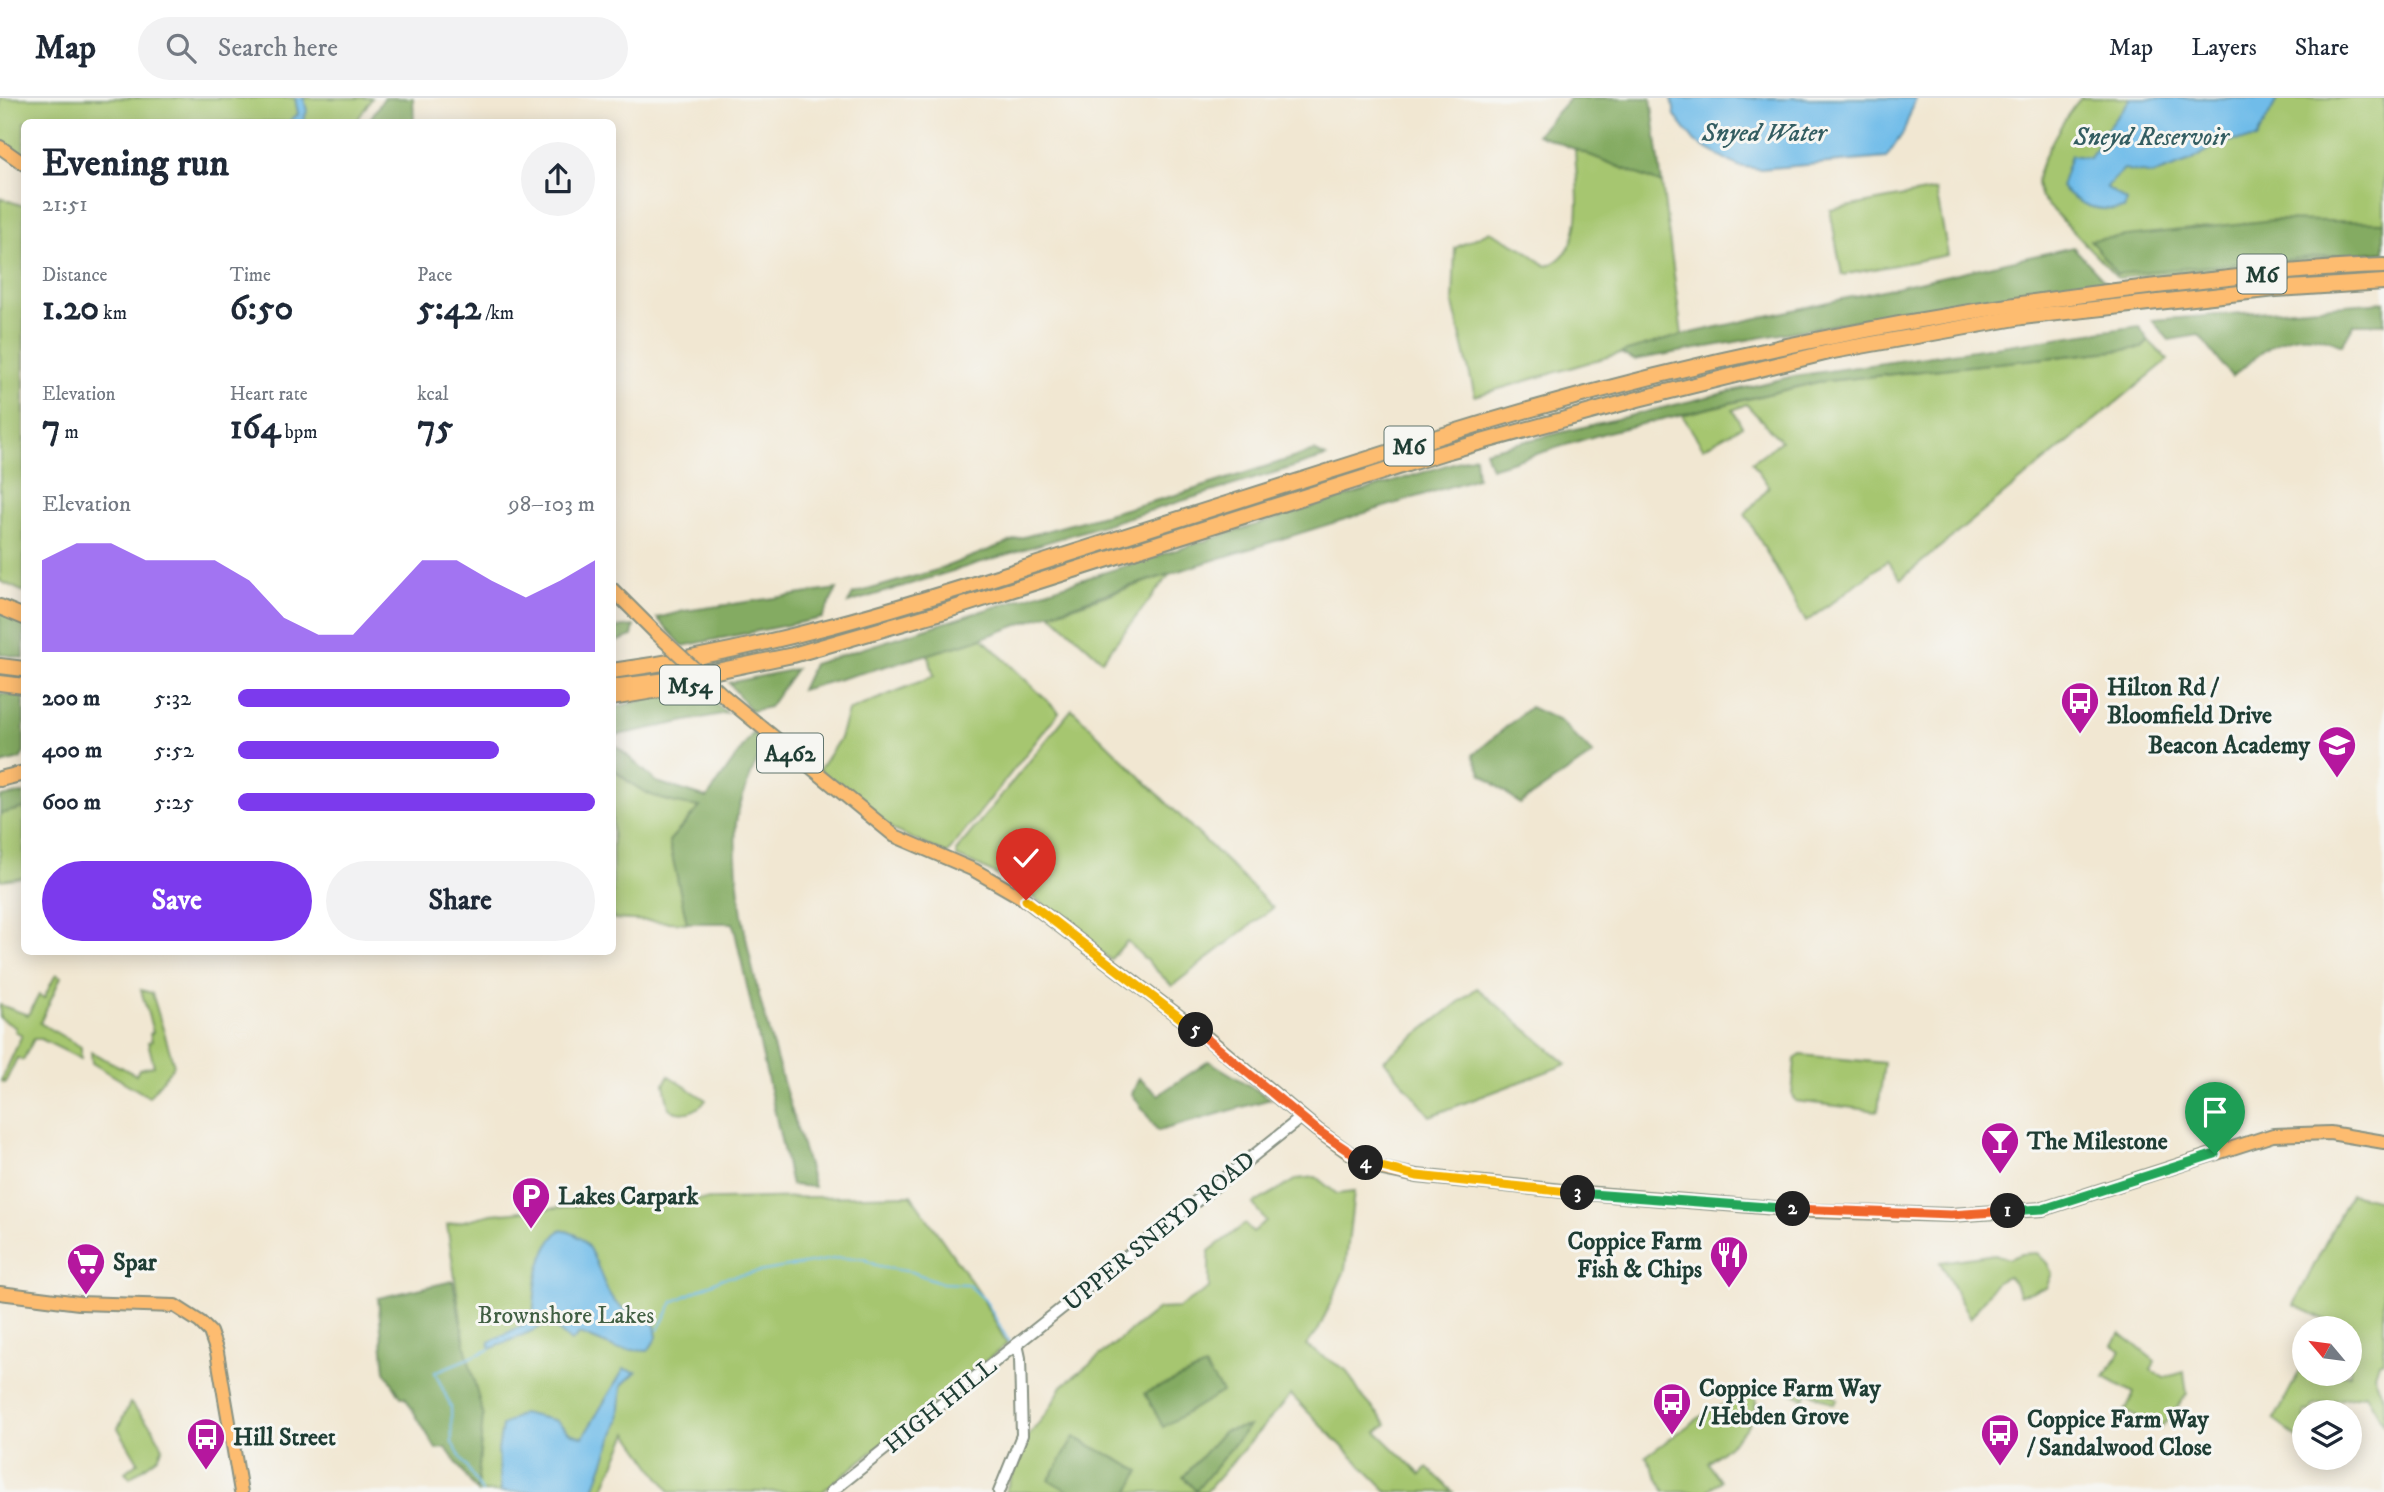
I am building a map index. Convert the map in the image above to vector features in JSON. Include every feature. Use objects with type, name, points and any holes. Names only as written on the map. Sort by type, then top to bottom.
[{"type":"highway","name":"M6","points":[[616,670],[726,652],[944,594],[1423,441],[1629,383],[1830,336],[2106,291],[2276,273],[2384,266]]},
{"type":"highway","name":"M6","points":[[616,686],[683,678],[764,661],[945,611],[1445,453],[1638,400],[1833,351],[2022,317],[2276,289],[2384,282]]},
{"type":"highway","points":[[0,607],[21,616]]},
{"type":"highway","name":"M54","points":[[616,661],[698,651],[726,652]]},
{"type":"highway","name":"M54","points":[[616,697],[739,674],[764,661]]},
{"type":"highway","points":[[0,666],[21,669]]},
{"type":"highway","points":[[0,682],[21,686]]},
{"type":"highway","points":[[0,779],[21,774]]},
{"type":"main road","points":[[0,147],[21,162]]},
{"type":"main road","name":"A462","points":[[616,593],[725,697],[895,836],[974,870],[1026,900],[1207,1038],[1302,1117],[1363,1162],[1417,1176],[1778,1208],[1928,1214],[2043,1209],[2273,1135],[2330,1133],[2384,1142]]},
{"type":"main road","points":[[0,1293],[66,1301],[179,1308],[200,1322],[214,1342],[240,1492]]},
{"type":"street","name":"UPPER SNEYD ROAD","points":[[1017,1344],[1302,1117]]},
{"type":"street","name":"HIGH HILL","points":[[831,1492],[1017,1344]]},
{"type":"street","points":[[999,1492],[1022,1435],[1020,1358],[1017,1344]]},
{"type":"green space","points":[[0,98],[372,98],[358,119],[21,119],[21,153],[0,140]]},
{"type":"green space","points":[[384,98],[413,98],[414,119],[370,119]]},
{"type":"green space","points":[[1570,98],[1651,98],[1662,184],[1537,134]]},
{"type":"green space","points":[[2081,98],[2384,98],[2384,253],[2118,278],[2041,198],[2037,186],[2048,150]]},
{"type":"green space","points":[[1575,149],[1662,184],[1682,335],[1475,396],[1453,304],[1455,248],[1490,231],[1524,249],[1546,266],[1560,258],[1569,247],[1575,232],[1578,198]]},
{"type":"green space","points":[[1936,190],[1948,255],[1842,275],[1830,210]]},
{"type":"green space","points":[[0,198],[21,205],[21,591],[0,581]]},
{"type":"green space","points":[[2273,220],[2384,222],[2384,251],[2117,274],[2090,240]]},
{"type":"green space","points":[[2073,247],[2107,283],[1899,313],[1634,360],[1620,353],[1682,335]]},
{"type":"green space","points":[[2384,302],[2384,324],[2354,324],[2342,345],[2309,336],[2282,340],[2258,355],[2232,377],[2199,335],[2169,340],[2152,320]]},
{"type":"green space","points":[[2139,326],[2149,341],[2142,348],[1818,382],[1608,432],[1491,468],[1485,451],[1794,376]]},
{"type":"green space","points":[[2149,341],[2168,360],[1901,579],[1887,561],[1806,622],[1745,514],[1769,487],[1752,462],[1781,441],[1746,404],[1733,410],[1742,426],[1703,448],[1682,415],[1818,382],[2142,348]]},
{"type":"green space","points":[[1314,451],[1326,457],[848,603],[853,594],[937,570],[1020,538],[1183,493]]},
{"type":"green space","points":[[1475,456],[1477,478],[1099,596],[968,643],[801,690],[813,664]]},
{"type":"green space","points":[[1170,574],[1102,660],[1051,614]]},
{"type":"green space","points":[[837,589],[822,618],[683,646],[657,618],[684,611]]},
{"type":"green space","points":[[0,611],[21,620],[21,658],[0,654]]},
{"type":"green space","points":[[634,626],[632,636],[616,642],[616,628]]},
{"type":"green space","points":[[982,638],[1059,712],[947,854],[895,831],[819,770],[840,738],[848,711],[934,676],[928,654]]},
{"type":"green space","points":[[796,669],[769,707],[751,711],[729,683]]},
{"type":"green space","points":[[695,687],[727,713],[616,735],[616,707]]},
{"type":"green space","points":[[0,693],[21,696],[21,758],[0,764]]},
{"type":"green space","points":[[1530,707],[1560,721],[1593,754],[1520,804],[1482,774],[1473,755]]},
{"type":"green space","points":[[1072,709],[1273,908],[1172,986],[1127,941],[1110,960],[1039,901],[1001,877],[957,857],[956,851]]},
{"type":"green space","points":[[753,733],[766,745],[748,783],[736,824],[736,867],[742,912],[762,1007],[814,1187],[791,1185],[733,923],[687,923],[669,841],[700,807],[675,803],[652,795],[622,777],[616,771],[616,746],[657,782],[707,798]]},
{"type":"green space","points":[[616,772],[653,796],[675,803],[700,806],[669,841],[687,923],[616,919]]},
{"type":"green space","points":[[21,794],[21,809],[0,814],[0,797]]},
{"type":"green space","points":[[21,809],[21,877],[0,880],[0,814]]},
{"type":"green space","points":[[56,974],[61,977],[40,1023],[81,1047],[81,1059],[41,1039],[34,1039],[23,1060],[17,1058],[5,1083],[1,1081],[22,1035],[0,1018],[0,1005],[28,1015],[39,995],[44,998]]},
{"type":"green space","points":[[1477,988],[1567,1064],[1430,1116],[1384,1060]]},
{"type":"green space","points":[[141,990],[152,993],[174,1065],[149,1097],[92,1063],[91,1052],[136,1075],[139,1069],[154,1066],[148,1042],[152,1041],[150,1034],[153,1032]]},
{"type":"green space","points":[[1801,1055],[1884,1063],[1878,1111],[1795,1101],[1792,1095],[1795,1059]]},
{"type":"green space","points":[[1209,1061],[1271,1099],[1158,1131],[1132,1094],[1139,1078],[1158,1095]]},
{"type":"green space","points":[[669,1076],[706,1100],[689,1112],[673,1111],[669,1108],[664,1084]]},
{"type":"green space","points":[[1316,1177],[1337,1194],[1354,1192],[1345,1270],[1319,1329],[1306,1346],[1346,1370],[1361,1395],[1387,1424],[1377,1432],[1421,1475],[1428,1468],[1453,1492],[1388,1492],[1291,1395],[1206,1492],[1005,1492],[1027,1438],[1049,1410],[1062,1386],[1158,1309],[1178,1308],[1209,1288],[1209,1251],[1245,1224],[1253,1232],[1266,1221],[1253,1204],[1297,1179]]},
{"type":"green space","points":[[2350,1194],[2384,1202],[2384,1360],[2378,1362],[2374,1375],[2384,1398],[2384,1425],[2366,1394],[2337,1400],[2292,1400],[2292,1434],[2274,1420],[2292,1386],[2362,1386],[2362,1316],[2317,1316],[2294,1305]]},
{"type":"green space","name":"Brownshore Lakes","points":[[911,1195],[980,1294],[1007,1344],[822,1492],[670,1492],[628,1433],[602,1492],[477,1492],[465,1345],[447,1225],[492,1214],[627,1201]]},
{"type":"green space","points":[[2037,1253],[2052,1273],[2046,1288],[2019,1295],[2016,1285],[2008,1276],[1997,1281],[1970,1319],[1940,1262],[1995,1254],[2008,1259],[2021,1254]]},
{"type":"green space","points":[[453,1281],[465,1346],[483,1415],[477,1492],[446,1448],[436,1449],[405,1397],[401,1397],[385,1371],[378,1298]]},
{"type":"green space","points":[[2120,1333],[2155,1361],[2151,1370],[2164,1378],[2184,1372],[2187,1394],[2160,1429],[2125,1411],[2134,1393],[2104,1377],[2121,1351],[2113,1345]]},
{"type":"green space","points":[[1205,1367],[1222,1392],[1163,1427],[1145,1393]]},
{"type":"green space","points":[[1800,1384],[1821,1389],[1838,1399],[1834,1404],[1807,1391],[1804,1399],[1791,1393],[1793,1387]]},
{"type":"green space","points":[[1752,1391],[1756,1395],[1756,1406],[1748,1425],[1708,1463],[1721,1481],[1705,1492],[1665,1492],[1646,1456],[1703,1415]]},
{"type":"green space","points":[[130,1403],[152,1427],[163,1447],[158,1457],[130,1478],[125,1472],[138,1462],[118,1428]]},
{"type":"green space","points":[[1249,1426],[1196,1491],[1183,1477],[1224,1431]]},
{"type":"green space","points":[[1074,1437],[1140,1471],[1129,1492],[1070,1492],[1049,1480]]},
{"type":"water","points":[[295,98],[304,98],[307,111],[304,119],[292,119],[298,114]]},
{"type":"water","name":"Snyed Water","points":[[1672,98],[1916,98],[1903,133],[1886,158],[1760,169],[1738,166],[1695,142],[1675,116]]},
{"type":"water","name":"Sneyd Reservoir","points":[[2131,98],[2278,98],[2256,139],[2221,142],[2191,161],[2152,175],[2124,169],[2106,187],[2127,201],[2124,209],[2089,206],[2061,187],[2071,155],[2090,158],[2103,134]]},
{"type":"water","points":[[560,1230],[573,1233],[590,1249],[604,1284],[617,1304],[655,1325],[657,1337],[648,1351],[617,1349],[580,1334],[571,1342],[555,1328],[543,1326],[491,1349],[489,1342],[533,1320],[541,1260]]},
{"type":"water","points":[[624,1369],[636,1372],[622,1385],[619,1420],[593,1492],[501,1492],[498,1450],[502,1426],[522,1413],[557,1421],[570,1433],[583,1437]]},
{"type":"waterway","points":[[658,1330],[673,1302],[723,1278],[839,1258],[864,1259],[879,1267],[912,1272],[942,1283],[968,1284],[986,1301],[1009,1342]]},
{"type":"waterway","points":[[482,1492],[452,1443],[451,1407],[435,1372],[491,1349]]},
{"type":"place","name":"Hilton Rd / Bloomfield Drive","points":[[2080,735]]},
{"type":"place","name":"Beacon Academy","points":[[2337,779]]},
{"type":"place","name":"The Milestone","points":[[2000,1175]]},
{"type":"place","name":"Lakes Carpark","points":[[531,1230]]},
{"type":"place","name":"Coppice Farm Fish & Chips","points":[[1729,1289]]},
{"type":"place","name":"Spar","points":[[86,1296]]},
{"type":"place","name":"Coppice Farm Way / Hebden Grove","points":[[1672,1436]]},
{"type":"place","name":"Coppice Farm Way / Sandalwood Close","points":[[2000,1467]]},
{"type":"place","name":"Hill Street","points":[[206,1471]]},
{"type":"route","points":[[1026,900],[1207,1038],[1317,1130],[1363,1162],[1390,1171],[1572,1192],[1778,1208],[1951,1215],[2043,1209],[2215,1154]]}]
